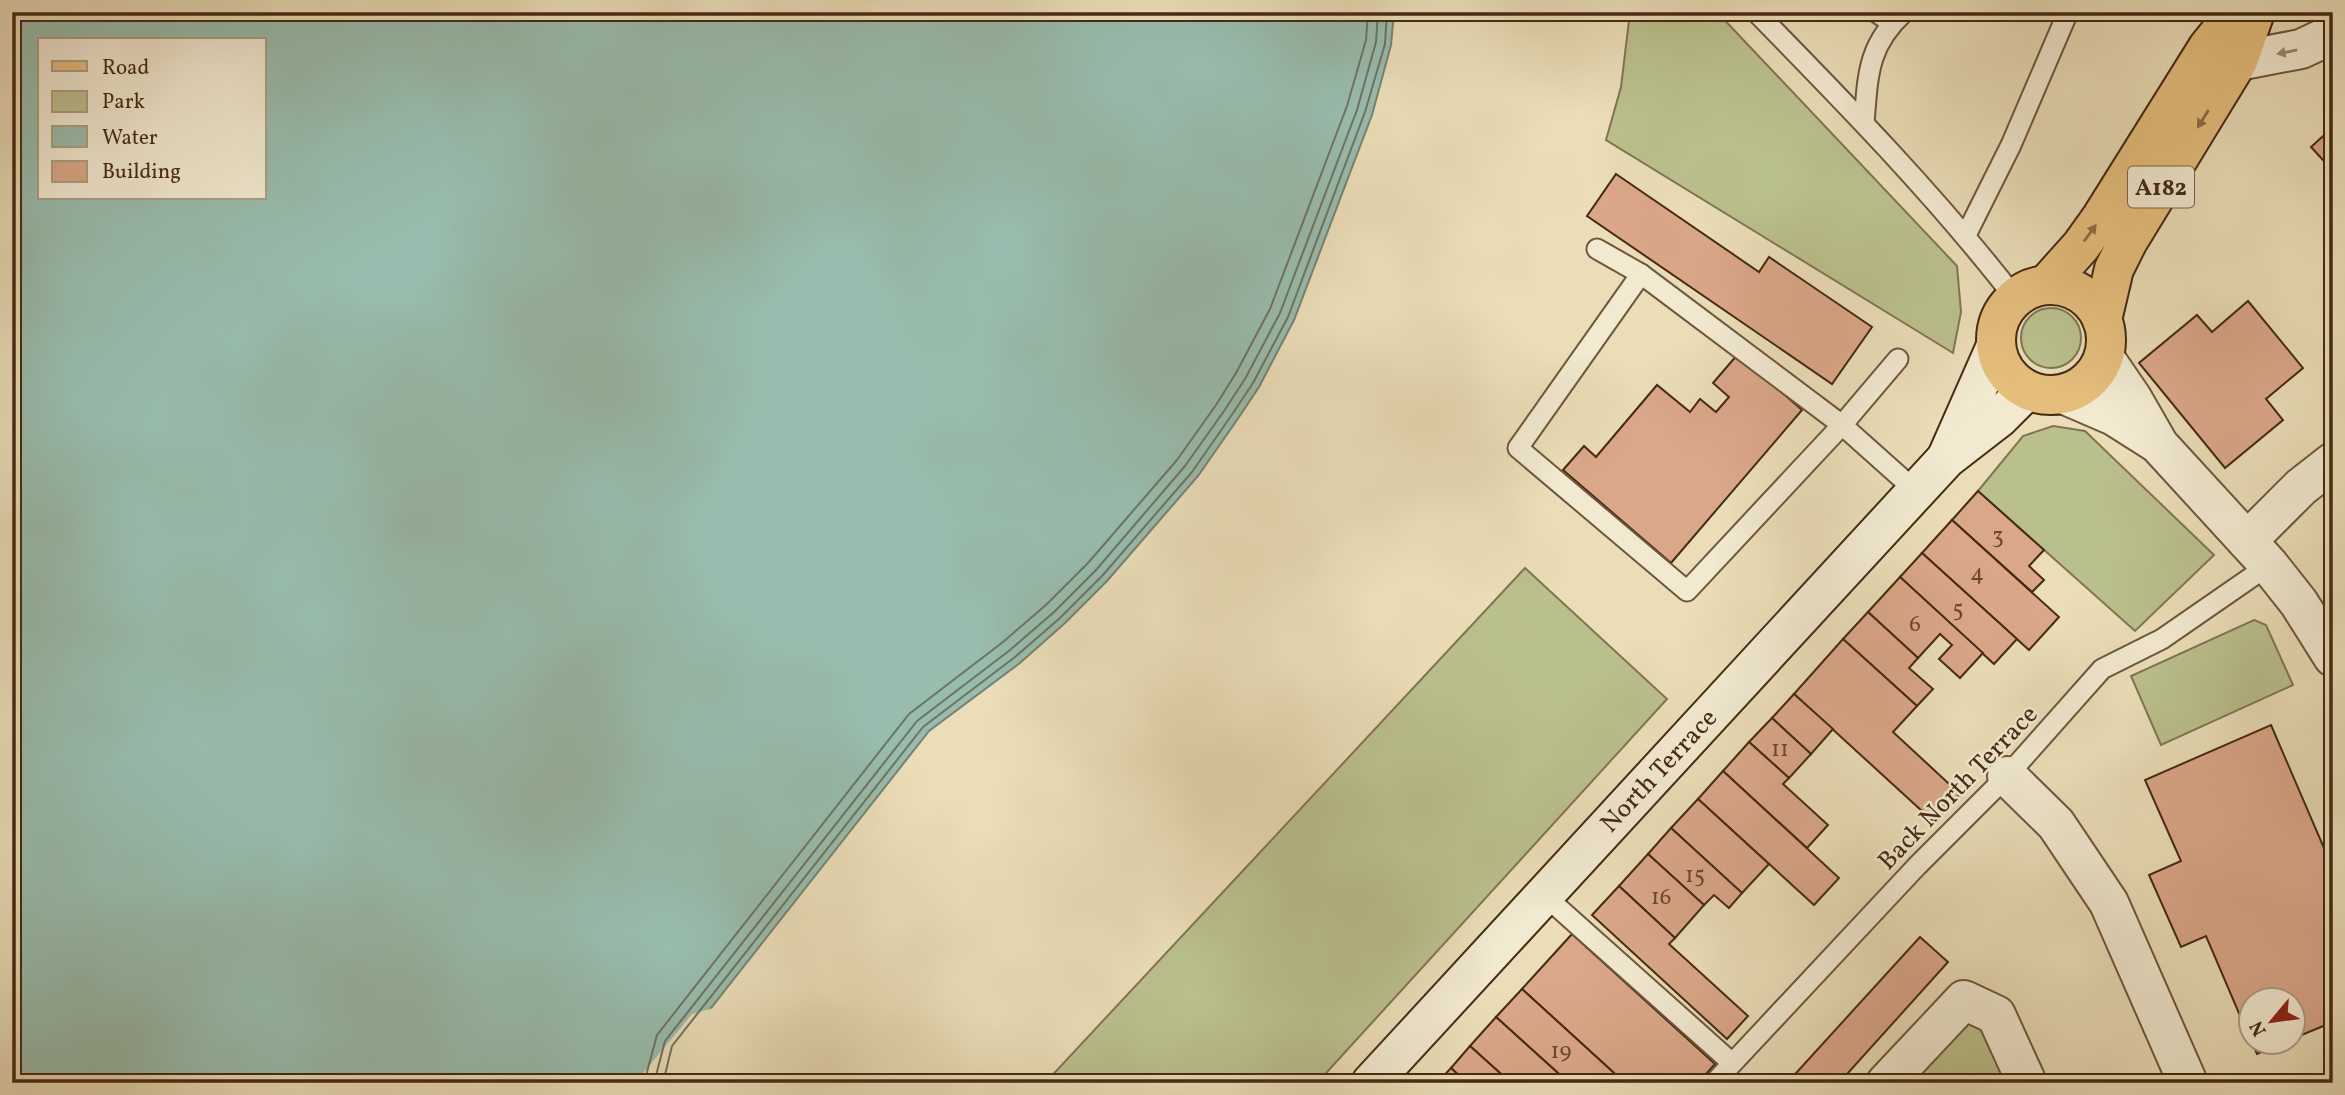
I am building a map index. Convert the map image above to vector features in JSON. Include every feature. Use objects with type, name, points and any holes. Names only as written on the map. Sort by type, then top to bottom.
[{"type":"main road","name":"A182","points":[[2031,291],[2081,246],[2208,47],[2235,12]]},
{"type":"main road","name":"A182","points":[[2103,338],[2114,269],[2127,241],[2238,61],[2255,12]]},
{"type":"main road","points":[[2063,286],[2080,292],[2093,303],[2103,338],[2095,373],[2080,387],[2045,392],[2012,379],[2001,364],[1996,346],[1997,329],[2004,312],[2031,291],[2063,286]]},
{"type":"street","points":[[2238,61],[2301,49],[2333,34]]},
{"type":"street","points":[[2103,338],[2132,398],[2160,445],[2258,553],[2299,603],[2333,657]]},
{"type":"street","name":"North Terrace","points":[[1946,459],[1996,346]]},
{"type":"street","points":[[2045,392],[2114,416],[2160,445]]},
{"type":"street","name":"North Terrace","points":[[1371,1083],[1946,459],[1999,418],[2045,392]]},
{"type":"street","points":[[2258,553],[2301,486],[2333,462]]},
{"type":"street","points":[[2007,776],[2056,824],[2109,903],[2188,1083]]},
{"type":"street","points":[[1886,1083],[1964,1000],[1996,1015],[2027,1083]]},
{"type":"lane","points":[[1756,12],[1864,123],[1966,234],[2031,291]]},
{"type":"lane","points":[[1966,234],[2011,145],[2068,12]]},
{"type":"lane","points":[[1864,123],[1867,83],[1877,43],[1891,16]]},
{"type":"lane","points":[[1597,249],[1641,274],[1842,425],[1917,492]]},
{"type":"lane","points":[[1641,274],[1518,448],[1687,591],[1842,425],[1898,359]]},
{"type":"lane","name":"Back North Terrace","points":[[1713,1083],[1917,866],[2007,776],[2102,669],[2162,639],[2258,553]]},
{"type":"lane","points":[[1544,894],[1732,1063]]},
{"type":"green space","points":[[1630,12],[1717,12],[1957,266],[1961,312],[1953,353],[1606,140],[1621,87]]},
{"type":"green space","points":[[2045,308],[2057,308],[2076,321],[2081,338],[2079,350],[2068,363],[2057,368],[2045,368],[2026,355],[2021,344],[2021,332],[2034,313]]},
{"type":"green space","points":[[2053,426],[2085,431],[2214,555],[2135,631],[1978,491],[2023,436]]},
{"type":"green space","points":[[1525,568],[1667,699],[1317,1083],[1045,1083]]},
{"type":"green space","points":[[2254,620],[2266,625],[2293,685],[2161,745],[2131,676]]},
{"type":"green space","points":[[1970,1010],[2020,1083],[1900,1083]]},
{"type":"water","points":[[12,12],[1394,12],[1391,45],[1372,115],[1294,320],[1259,387],[1237,420],[1198,476],[1107,581],[1020,663],[929,731],[678,1050],[670,1083],[12,1083]]},
{"type":"pier","points":[[717,1007],[681,1052],[673,1083],[635,1083],[692,1014]]},
{"type":"building","points":[[2333,127],[2333,171],[2311,147]]},
{"type":"building","points":[[1616,174],[1759,272],[1769,257],[1872,327],[1832,384],[1587,216]]},
{"type":"building","points":[[2248,301],[2303,368],[2266,399],[2283,420],[2225,468],[2139,363],[2197,315],[2212,332]]},
{"type":"building","points":[[1738,354],[1802,410],[1671,563],[1563,470],[1584,446],[1596,457],[1657,385],[1690,412],[1700,399],[1716,412],[1729,397],[1713,383]]},
{"type":"building","points":[[1978,491],[2044,550],[2029,566],[2044,580],[2032,592],[1952,520]]},
{"type":"building","points":[[1952,520],[2059,617],[2029,650],[1922,553]]},
{"type":"building","points":[[1922,553],[2017,639],[1994,664],[1900,577]]},
{"type":"building","points":[[1900,577],[1983,653],[1960,678],[1939,659],[1952,645],[1940,634],[1918,658],[1868,612]]},
{"type":"building","points":[[1868,612],[1918,658],[1909,668],[1933,689],[1917,706],[1843,639]]},
{"type":"building","points":[[1843,639],[1917,706],[1893,732],[1960,794],[1934,822],[1794,694]]},
{"type":"building","points":[[1794,694],[1833,729],[1811,754],[1772,718]]},
{"type":"building","points":[[1772,718],[1811,754],[1789,778],[1749,742]]},
{"type":"building","points":[[2271,725],[2333,869],[2333,1022],[2306,1033],[2306,986],[2236,986],[2236,1006],[2206,936],[2181,947],[2149,875],[2181,861],[2145,780]]},
{"type":"building","points":[[1749,742],[1789,778],[1783,784],[1828,825],[1807,848],[1723,771]]},
{"type":"building","points":[[1723,771],[1839,878],[1814,905],[1698,799]]},
{"type":"building","points":[[1698,799],[1769,864],[1742,893],[1671,828]]},
{"type":"building","points":[[1671,828],[1742,893],[1729,908],[1714,895],[1704,905],[1648,854]]},
{"type":"building","points":[[1648,854],[1704,905],[1675,938],[1619,886]]},
{"type":"building","points":[[1619,886],[1675,938],[1669,944],[1748,1016],[1727,1039],[1592,915]]},
{"type":"building","points":[[1572,934],[1715,1064],[1698,1083],[1625,1083],[1522,989]]},
{"type":"building","points":[[1920,937],[1948,962],[1839,1083],[1787,1083]]},
{"type":"building","points":[[1522,989],[1625,1083],[1569,1083],[1496,1017]]},
{"type":"building","points":[[1496,1017],[1569,1083],[1511,1083],[1470,1046]]},
{"type":"building","points":[[1470,1046],[1511,1083],[1467,1083],[1451,1068]]},
{"type":"building","points":[[1451,1068],[1467,1083],[1437,1083]]}]
